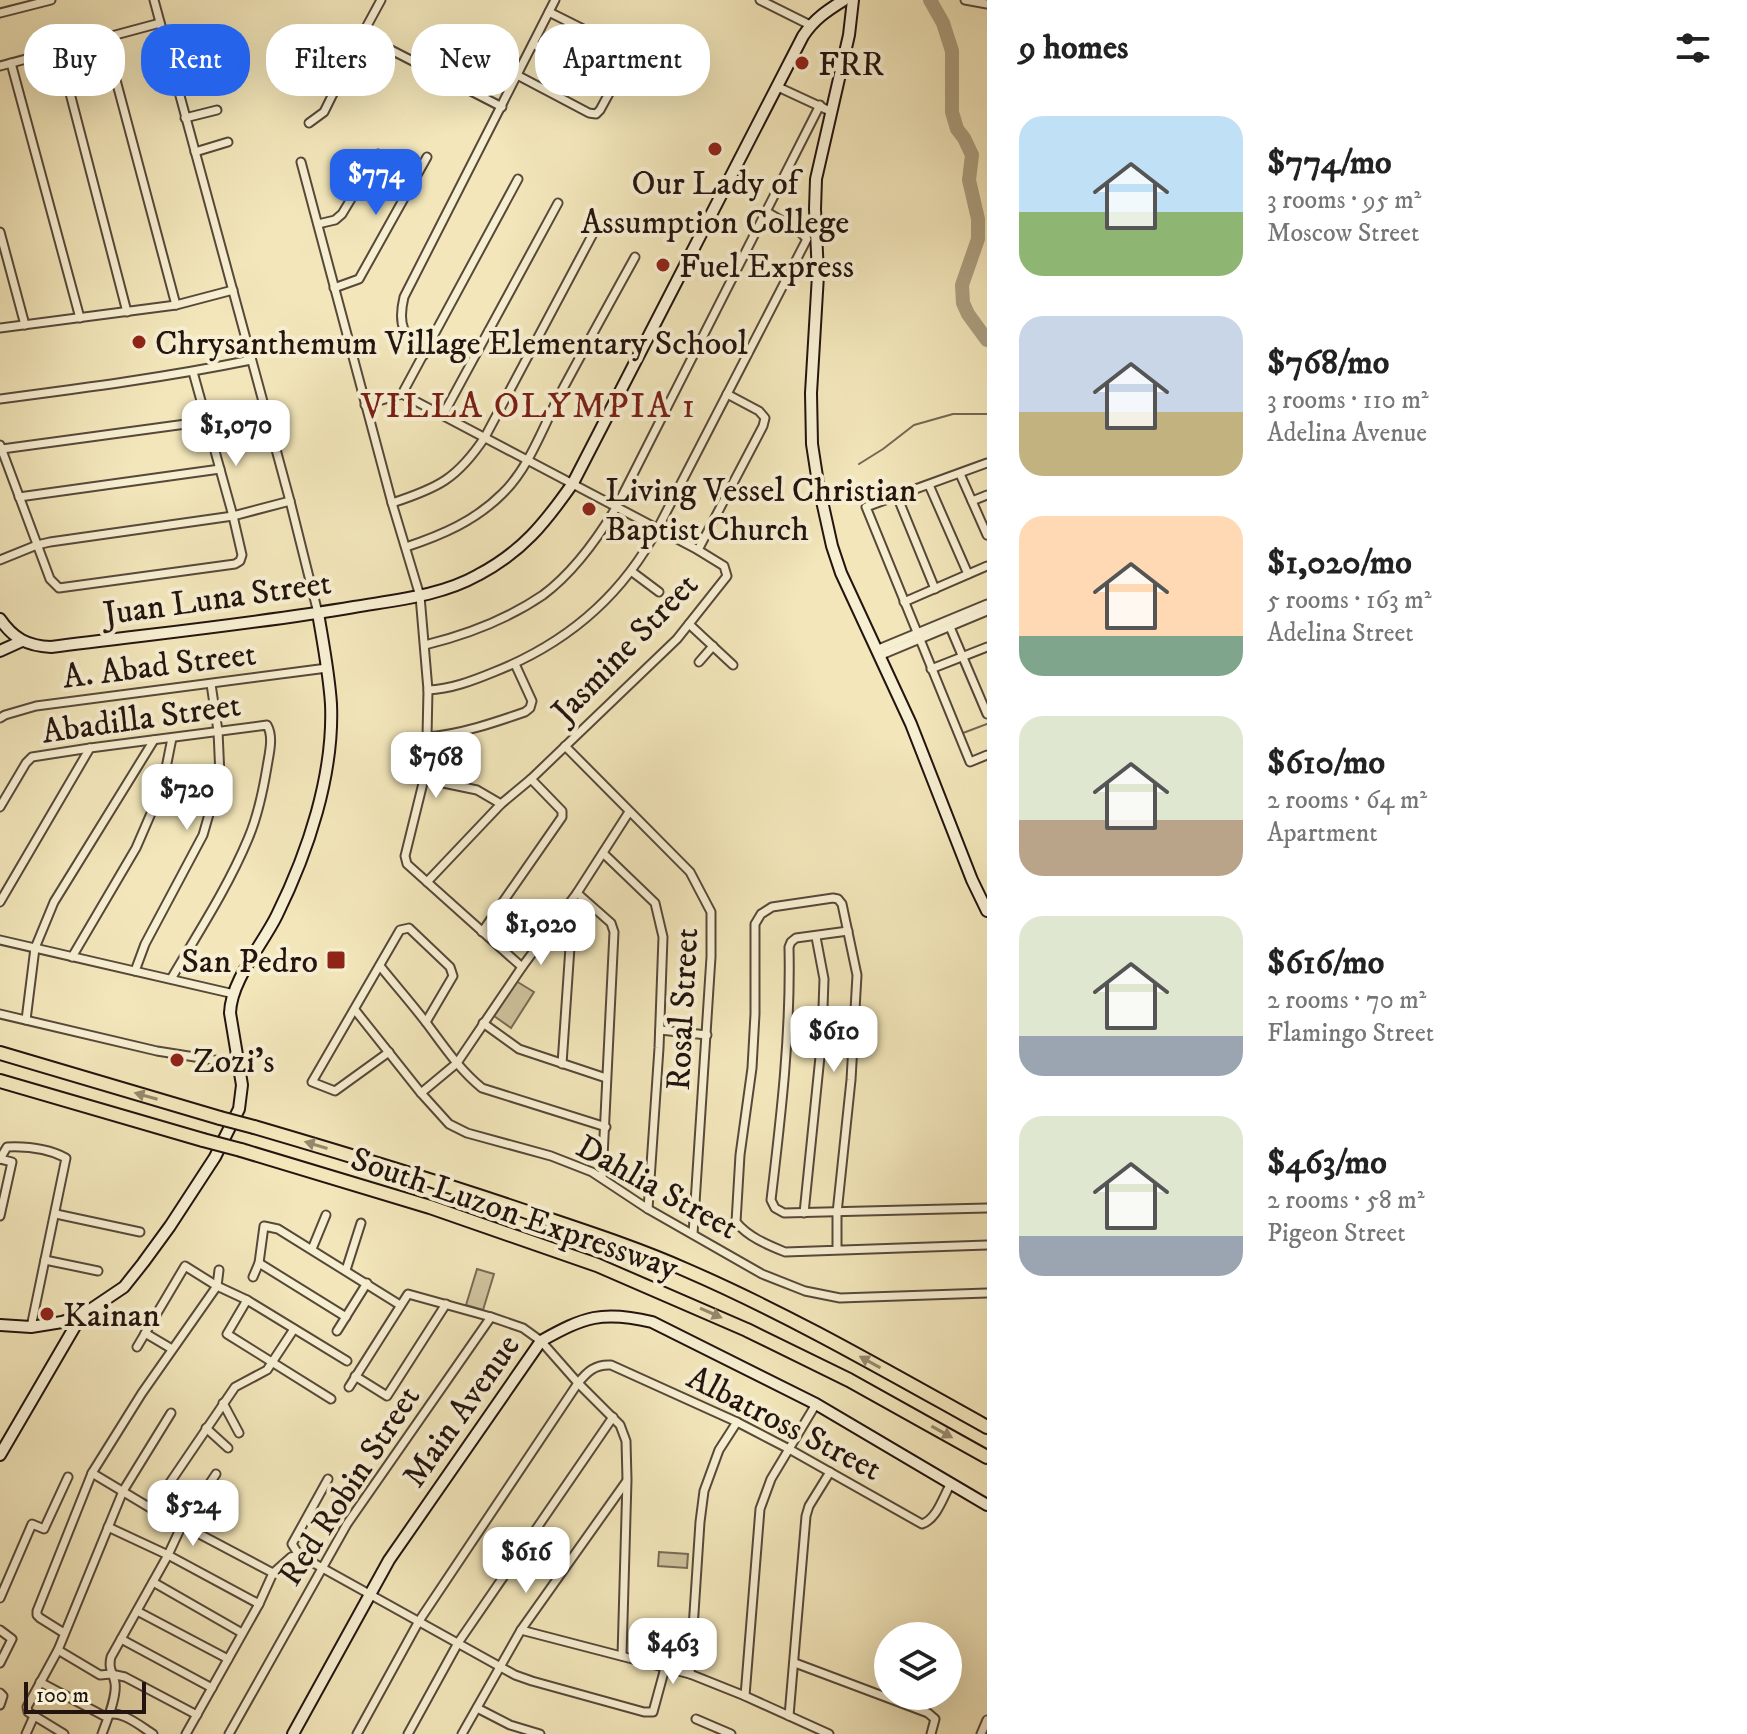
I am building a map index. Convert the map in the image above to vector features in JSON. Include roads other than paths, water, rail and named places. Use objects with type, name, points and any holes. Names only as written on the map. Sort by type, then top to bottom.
[{"type":"highway","name":"South Luzon Expressway","points":[[0,1053],[439,1182],[608,1239],[752,1300],[987,1427]]},
{"type":"highway","name":"South Luzon Expressway","points":[[0,1081],[430,1207],[597,1265],[760,1336],[849,1380],[987,1457]]},
{"type":"main road","points":[[810,25],[844,0]]},
{"type":"main road","points":[[853,0],[849,35],[816,179],[818,275],[811,393],[812,444],[832,546],[841,573],[916,737],[987,911]]},
{"type":"main road","name":"Juan Luna Street","points":[[4,633],[37,646],[51,647],[318,613],[420,596],[477,576],[503,560],[531,538],[573,483],[810,25]]},
{"type":"main road","points":[[0,1325],[31,1327],[62,1322],[81,1316],[124,1287],[170,1226],[215,1157],[239,1109],[242,1085],[230,1013],[234,994],[277,917],[299,866],[313,825],[328,760],[331,703],[318,613]]},
{"type":"main road","points":[[0,619],[4,633]]},
{"type":"main road","points":[[0,651],[22,641]]},
{"type":"main road","points":[[0,1455],[81,1316]]},
{"type":"main road","name":"Main Avenue","points":[[293,1734],[389,1560],[541,1341],[572,1324],[595,1317],[625,1316],[652,1322],[816,1404],[987,1505]]},
{"type":"street","points":[[0,13],[51,0]]},
{"type":"street","points":[[125,33],[160,23],[154,0]]},
{"type":"street","points":[[368,24],[381,0]]},
{"type":"street","points":[[519,71],[555,0]]},
{"type":"street","points":[[760,0],[810,25]]},
{"type":"street","points":[[965,0],[987,4]]},
{"type":"street","points":[[549,12],[573,24]]},
{"type":"street","points":[[395,52],[502,107]]},
{"type":"street","points":[[0,66],[24,60]]},
{"type":"street","points":[[11,63],[80,318]]},
{"type":"street","points":[[778,87],[832,112]]},
{"type":"street","points":[[71,96],[127,312]]},
{"type":"street","points":[[120,96],[176,305]]},
{"type":"street","points":[[179,96],[318,613]]},
{"type":"street","points":[[309,123],[324,112],[332,96]]},
{"type":"street","points":[[424,355],[407,338],[402,326],[400,314],[404,297],[507,96]]},
{"type":"street","points":[[557,96],[596,114],[608,96]]},
{"type":"street","points":[[425,645],[475,630],[543,594],[588,550],[617,506],[820,105]]},
{"type":"street","points":[[185,118],[217,110]]},
{"type":"street","points":[[195,152],[228,142]]},
{"type":"street","points":[[318,224],[335,220],[342,214],[378,154]]},
{"type":"street","points":[[334,288],[359,279],[427,157]]},
{"type":"street","points":[[301,162],[365,405],[420,596],[428,690],[427,737],[424,779],[405,856],[407,864],[522,967]]},
{"type":"street","points":[[365,405],[402,394],[518,179]]},
{"type":"street","points":[[443,415],[558,203]]},
{"type":"street","points":[[428,690],[472,681],[515,664],[558,640],[609,598],[647,550],[807,239],[767,212]]},
{"type":"street","points":[[392,503],[428,491],[452,476],[473,456],[595,230]]},
{"type":"street","points":[[0,232],[25,325]]},
{"type":"street","points":[[406,547],[443,534],[471,519],[490,506],[517,478],[582,351],[635,257]]},
{"type":"street","points":[[0,328],[176,305],[233,290]]},
{"type":"street","points":[[0,399],[193,372],[251,360]]},
{"type":"street","points":[[193,372],[208,421],[233,516],[242,555],[240,561],[63,589],[55,586],[1,447],[208,421]]},
{"type":"street","name":"Jasmine Street","points":[[402,394],[698,550],[724,566],[727,576],[677,639],[501,804],[427,882]]},
{"type":"street","points":[[698,550],[765,418],[759,411],[727,394]]},
{"type":"street","points":[[987,463],[866,507],[970,762],[987,755]]},
{"type":"street","points":[[19,497],[220,469]]},
{"type":"street","points":[[960,474],[986,531]]},
{"type":"street","points":[[929,485],[968,574]]},
{"type":"street","points":[[972,501],[987,495]]},
{"type":"street","points":[[897,496],[935,589]]},
{"type":"street","points":[[0,560],[37,545],[233,516],[290,501]]},
{"type":"street","points":[[904,602],[987,566]]},
{"type":"street","points":[[631,571],[659,592]]},
{"type":"street","points":[[878,653],[987,604]]},
{"type":"street","points":[[918,637],[987,611]]},
{"type":"street","points":[[689,624],[733,665]]},
{"type":"street","points":[[950,627],[987,714]]},
{"type":"street","points":[[699,662],[713,646]]},
{"type":"street","points":[[931,669],[987,647]]},
{"type":"street","points":[[427,737],[486,725],[530,708],[532,701],[515,664]]},
{"type":"street","name":"A. Abad Street","points":[[0,718],[36,706],[327,668]]},
{"type":"street","points":[[135,971],[145,944],[203,835],[220,776],[211,684]]},
{"type":"street","name":"Abadilla Street","points":[[0,807],[32,757],[267,725],[271,736],[270,750],[250,836],[171,979]]},
{"type":"street","points":[[72,957],[136,848],[162,788],[172,738]]},
{"type":"street","points":[[26,1020],[35,948],[59,893],[154,740]]},
{"type":"street","name":"Rosal Street","points":[[565,746],[690,872],[711,912],[707,1035],[693,1234]]},
{"type":"street","points":[[0,902],[90,748]]},
{"type":"street","points":[[424,779],[477,790],[501,804]]},
{"type":"street","points":[[482,932],[562,817],[562,811],[531,779]]},
{"type":"street","points":[[421,1093],[457,1063],[577,893],[629,812]]},
{"type":"street","points":[[603,853],[655,903],[663,937],[648,1209]]},
{"type":"street","points":[[577,893],[614,927],[602,1178]]},
{"type":"street","points":[[837,1249],[837,1213],[851,1080],[857,975],[842,904],[833,898],[772,907],[761,914],[755,924],[752,1068],[740,1155],[736,1222],[742,1230],[785,1252],[987,1245]]},
{"type":"street","points":[[553,927],[570,947],[562,1064]]},
{"type":"street","points":[[389,1052],[335,1091],[312,1082],[400,930],[409,928],[450,967],[453,976],[426,1022]]},
{"type":"street","points":[[848,931],[796,938],[789,947],[790,999],[785,1088],[771,1200],[775,1208],[784,1213],[987,1208]]},
{"type":"street","points":[[804,1213],[822,1037],[824,979],[816,937]]},
{"type":"street","points":[[0,940],[234,994]]},
{"type":"street","points":[[380,966],[457,1063],[482,1088],[606,1127]]},
{"type":"street","name":"Dahlia Street","points":[[355,1010],[449,1124],[467,1133],[551,1156],[592,1172],[648,1209],[762,1274],[805,1291],[840,1298],[987,1293]]},
{"type":"street","points":[[0,1014],[157,1051],[239,1064]]},
{"type":"street","points":[[483,1023],[519,1049],[606,1078]]},
{"type":"street","points":[[660,1030],[707,1035]]},
{"type":"street","points":[[0,1216],[12,1162],[0,1159],[7,1147],[27,1147],[66,1158],[31,1327]]},
{"type":"street","points":[[56,1214],[140,1232]]},
{"type":"street","points":[[312,1249],[326,1215]]},
{"type":"street","points":[[346,1270],[361,1223]]},
{"type":"street","points":[[253,1277],[259,1263],[264,1226],[278,1229],[400,1305]]},
{"type":"street","points":[[45,1260],[98,1271]]},
{"type":"street","points":[[259,1263],[346,1317]]},
{"type":"street","points":[[137,1347],[185,1266],[347,1361]]},
{"type":"street","points":[[64,1633],[37,1615],[37,1611],[92,1473],[142,1393],[217,1286],[219,1270]]},
{"type":"street","points":[[337,1331],[367,1283]]},
{"type":"street","points":[[349,1387],[408,1294],[523,1328],[541,1341],[625,1433],[627,1480],[622,1656]]},
{"type":"street","points":[[247,1300],[227,1334],[331,1399]]},
{"type":"street","points":[[355,1376],[387,1396],[446,1304]]},
{"type":"street","name":"Red Robin Street","points":[[233,1733],[347,1524],[491,1317]]},
{"type":"street","points":[[152,1509],[235,1387],[267,1370],[294,1329]]},
{"type":"street","points":[[145,1333],[172,1349]]},
{"type":"street","name":"Albatross Street","points":[[578,1383],[591,1369],[611,1365],[737,1422],[922,1524],[932,1519],[951,1483]]},
{"type":"street","points":[[357,1734],[419,1621],[578,1383]]},
{"type":"street","points":[[223,1403],[239,1433]]},
{"type":"street","points":[[745,1696],[760,1509],[771,1479],[816,1404]]},
{"type":"street","points":[[64,1734],[28,1712],[27,1707],[58,1650],[123,1491],[171,1413]]},
{"type":"street","points":[[408,1734],[458,1643],[613,1417]]},
{"type":"street","points":[[690,1674],[704,1491],[719,1450],[737,1422]]},
{"type":"street","points":[[206,1428],[228,1448]]},
{"type":"street","points":[[789,1716],[806,1516],[830,1472]]},
{"type":"street","points":[[92,1473],[152,1509],[273,1573]]},
{"type":"street","points":[[102,1734],[115,1685],[109,1665],[111,1657],[182,1525],[216,1474]]},
{"type":"street","points":[[0,1598],[32,1524],[44,1529],[68,1477]]},
{"type":"street","points":[[328,1479],[292,1544],[299,1555],[499,1667],[532,1681],[653,1712],[665,1668]]},
{"type":"street","points":[[462,1734],[521,1630],[627,1480]]},
{"type":"street","points":[[108,1527],[259,1604]]},
{"type":"street","points":[[186,1734],[259,1604],[273,1573],[291,1557],[299,1555]]},
{"type":"street","points":[[153,1582],[242,1633]]},
{"type":"street","points":[[137,1611],[228,1659]]},
{"type":"street","points":[[0,1630],[12,1639],[0,1663]]},
{"type":"street","points":[[521,1630],[690,1674],[829,1734]]},
{"type":"street","points":[[121,1639],[212,1688]]},
{"type":"street","points":[[58,1650],[100,1675],[125,1677],[197,1715]]},
{"type":"street","points":[[795,1663],[928,1713],[935,1719],[931,1734]]},
{"type":"street","points":[[40,1682],[104,1716],[118,1714],[153,1734]]},
{"type":"street","points":[[0,1693],[3,1696],[0,1705]]},
{"type":"street","points":[[477,1708],[510,1725],[537,1734]]},
{"type":"street","points":[[26,1734],[34,1716]]},
{"type":"street","points":[[696,1719],[731,1734]]},
{"type":"waterway","points":[[930,0],[943,23],[952,51],[952,112],[957,129],[972,155],[969,180],[978,219],[978,239],[962,285],[963,303],[987,340]]},
{"type":"waterway","points":[[859,464],[914,425],[953,414],[987,414]]},
{"type":"waterway","points":[[963,733],[987,724]]},
{"type":"place","name":"FRR","points":[[802,63]]},
{"type":"place","name":"Our Lady of Assumption College","points":[[715,149]]},
{"type":"place","name":"Fuel Express","points":[[663,265]]},
{"type":"place","name":"Chrysanthemum Village Elementary School","points":[[139,342]]},
{"type":"place","name":"Living Vessel Christian Baptist Church","points":[[589,509]]},
{"type":"place","name":"San Pedro","points":[[336,960]]},
{"type":"place","name":"Zozi's","points":[[177,1060]]},
{"type":"place","name":"Kainan","points":[[47,1314]]},
{"type":"district","name":"VILLA OLYMPIA 1","points":[[529,404]]}]
